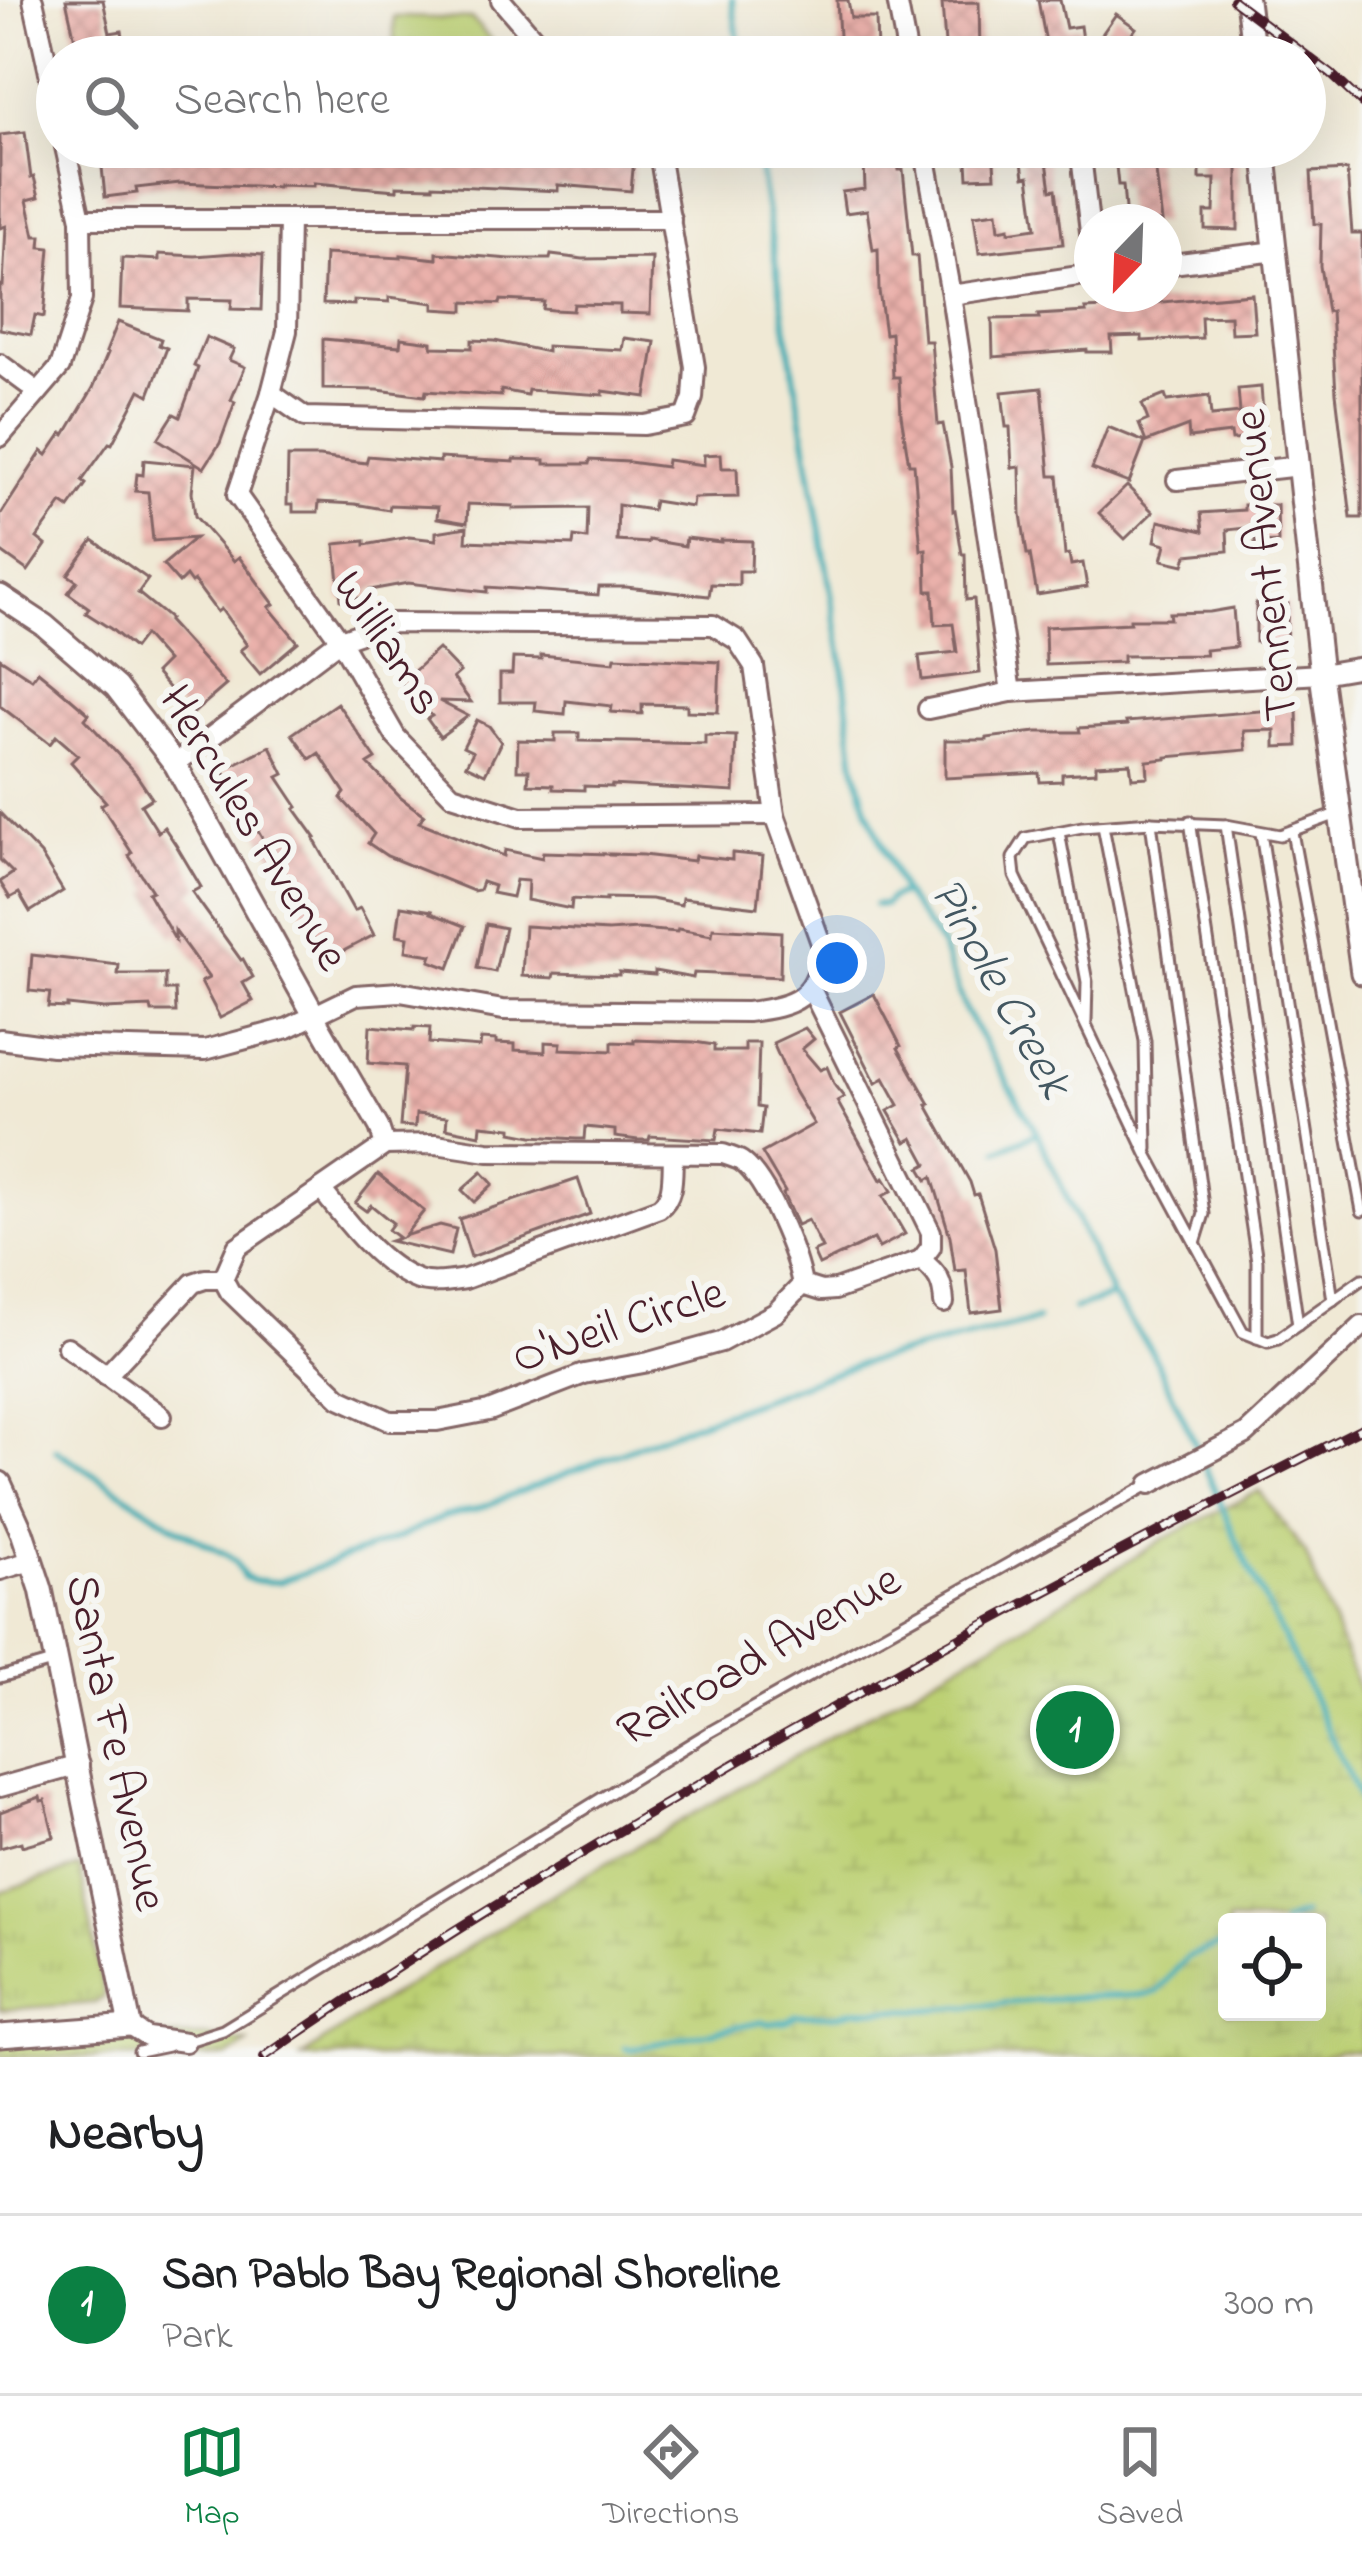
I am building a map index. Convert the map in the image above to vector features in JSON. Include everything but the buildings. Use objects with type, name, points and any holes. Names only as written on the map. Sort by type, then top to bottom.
[{"type":"street","points":[[33,0],[41,36]]},
{"type":"street","points":[[501,0],[532,36]]},
{"type":"street","points":[[898,0],[904,36]]},
{"type":"street","points":[[1247,0],[1251,36]]},
{"type":"street","points":[[0,437],[60,367],[82,299],[81,219],[70,168]]},
{"type":"street","points":[[271,393],[305,417],[644,425],[686,416],[693,398],[695,367],[662,168]]},
{"type":"street","points":[[928,168],[952,296],[1011,692]]},
{"type":"street","points":[[1082,168],[1087,204]]},
{"type":"street","name":"Tennent Avenue","points":[[1266,168],[1321,674],[1362,973]]},
{"type":"street","points":[[81,219],[671,219]]},
{"type":"street","name":"Williams","points":[[290,219],[287,331],[237,495],[340,640],[396,737],[452,795],[520,817],[775,814]]},
{"type":"street","points":[[1182,263],[1276,251]]},
{"type":"street","points":[[952,296],[1074,277]]},
{"type":"street","points":[[0,364],[38,392]]},
{"type":"street","points":[[1177,480],[1299,466]]},
{"type":"street","name":"Hercules Avenue","points":[[0,596],[44,625],[116,687],[176,764],[385,1145]]},
{"type":"street","points":[[0,1039],[52,1046],[205,1050],[288,1028],[356,994],[400,992],[503,1010],[747,1012],[779,1009],[797,1000],[811,989],[821,967],[822,946],[775,814],[754,665],[737,640],[712,626],[390,623],[340,640],[176,764]]},
{"type":"street","points":[[928,709],[1011,692],[1362,668]]},
{"type":"street","points":[[106,1376],[193,1283],[223,1279],[237,1246],[385,1145],[436,1144],[488,1152],[723,1154],[740,1160],[755,1176],[791,1244],[802,1285],[836,1290],[921,1260],[931,1247],[932,1232],[811,989]]},
{"type":"street","points":[[321,1190],[346,1222],[392,1265],[421,1282],[443,1282],[465,1279],[658,1208],[671,1194],[673,1155]]},
{"type":"street","points":[[921,1260],[943,1285],[944,1304]]},
{"type":"street","name":"O'Neil Circle","points":[[223,1279],[230,1292],[340,1398],[390,1420],[436,1421],[489,1411],[584,1374],[721,1342],[775,1313],[802,1285]]},
{"type":"street","name":"Railroad Avenue","points":[[1150,1484],[1246,1434],[1362,1326]]},
{"type":"street","points":[[67,1347],[162,1416]]},
{"type":"street","name":"Santa Fe Avenue","points":[[0,1483],[41,1589],[130,2026]]},
{"type":"street","points":[[0,1570],[32,1561]]},
{"type":"street","points":[[0,1787],[79,1765]]},
{"type":"street","points":[[0,2036],[130,2026],[147,2037],[184,2042]]},
{"type":"lane","points":[[1340,813],[1280,835],[1190,821],[1059,832],[1026,838],[1013,859],[1015,876],[1147,1154],[1244,1332],[1268,1342],[1362,1280]]},
{"type":"lane","points":[[1190,821],[1257,1261],[1257,1338]]},
{"type":"lane","points":[[1151,822],[1204,1214],[1195,1243]]},
{"type":"lane","points":[[1226,825],[1298,1325]]},
{"type":"lane","points":[[1103,826],[1145,1041],[1147,1154]]},
{"type":"lane","points":[[1059,832],[1087,982],[1086,1027]]},
{"type":"lane","points":[[1292,832],[1362,1210]]},
{"type":"lane","points":[[1261,833],[1334,1300]]},
{"type":"lane","name":"Railroad Avenue","points":[[139,2053],[223,2030],[708,1732],[1150,1484]]},
{"type":"lane","points":[[0,1677],[57,1660]]},
{"type":"green space","points":[[394,17],[472,19],[487,36],[394,36]]},
{"type":"green space","points":[[1259,1491],[1305,1552],[1362,1698],[1362,2052],[1339,2051],[1320,2057],[302,2057],[554,1893],[1024,1626],[1162,1540]]},
{"type":"green space","points":[[80,1867],[104,1997],[95,2003],[0,2010],[0,1892]]},
{"type":"green space","points":[[130,2026],[147,2037],[248,2043],[228,2057],[0,2057],[0,2036]]},
{"type":"waterway","name":"Pinole Creek","points":[[732,0],[738,36]]},
{"type":"waterway","name":"Pinole Creek","points":[[760,168],[842,658],[855,765],[868,811],[903,893],[941,945],[965,1010],[1037,1133],[1112,1296],[1152,1352],[1362,1805]]},
{"type":"waterway","points":[[875,905],[903,893]]},
{"type":"waterway","points":[[999,1150],[1037,1133]]},
{"type":"waterway","points":[[1074,1309],[1110,1297]]},
{"type":"waterway","points":[[56,1450],[227,1555],[244,1577],[279,1582],[855,1365],[1037,1320]]},
{"type":"waterway","points":[[1357,1895],[1362,1894]]},
{"type":"waterway","points":[[625,2047],[762,2021],[786,2021],[796,2015],[1147,1995],[1157,1992],[1187,1957],[1218,1946]]},
{"type":"railway","points":[[1233,0],[1281,36]]},
{"type":"railway","points":[[1326,70],[1362,103]]},
{"type":"railway","points":[[264,2057],[557,1868],[831,1709],[1006,1612],[1362,1428]]},
{"type":"place","name":"San Pablo Bay Regional Shoreline","points":[[1075,1730]]}]
